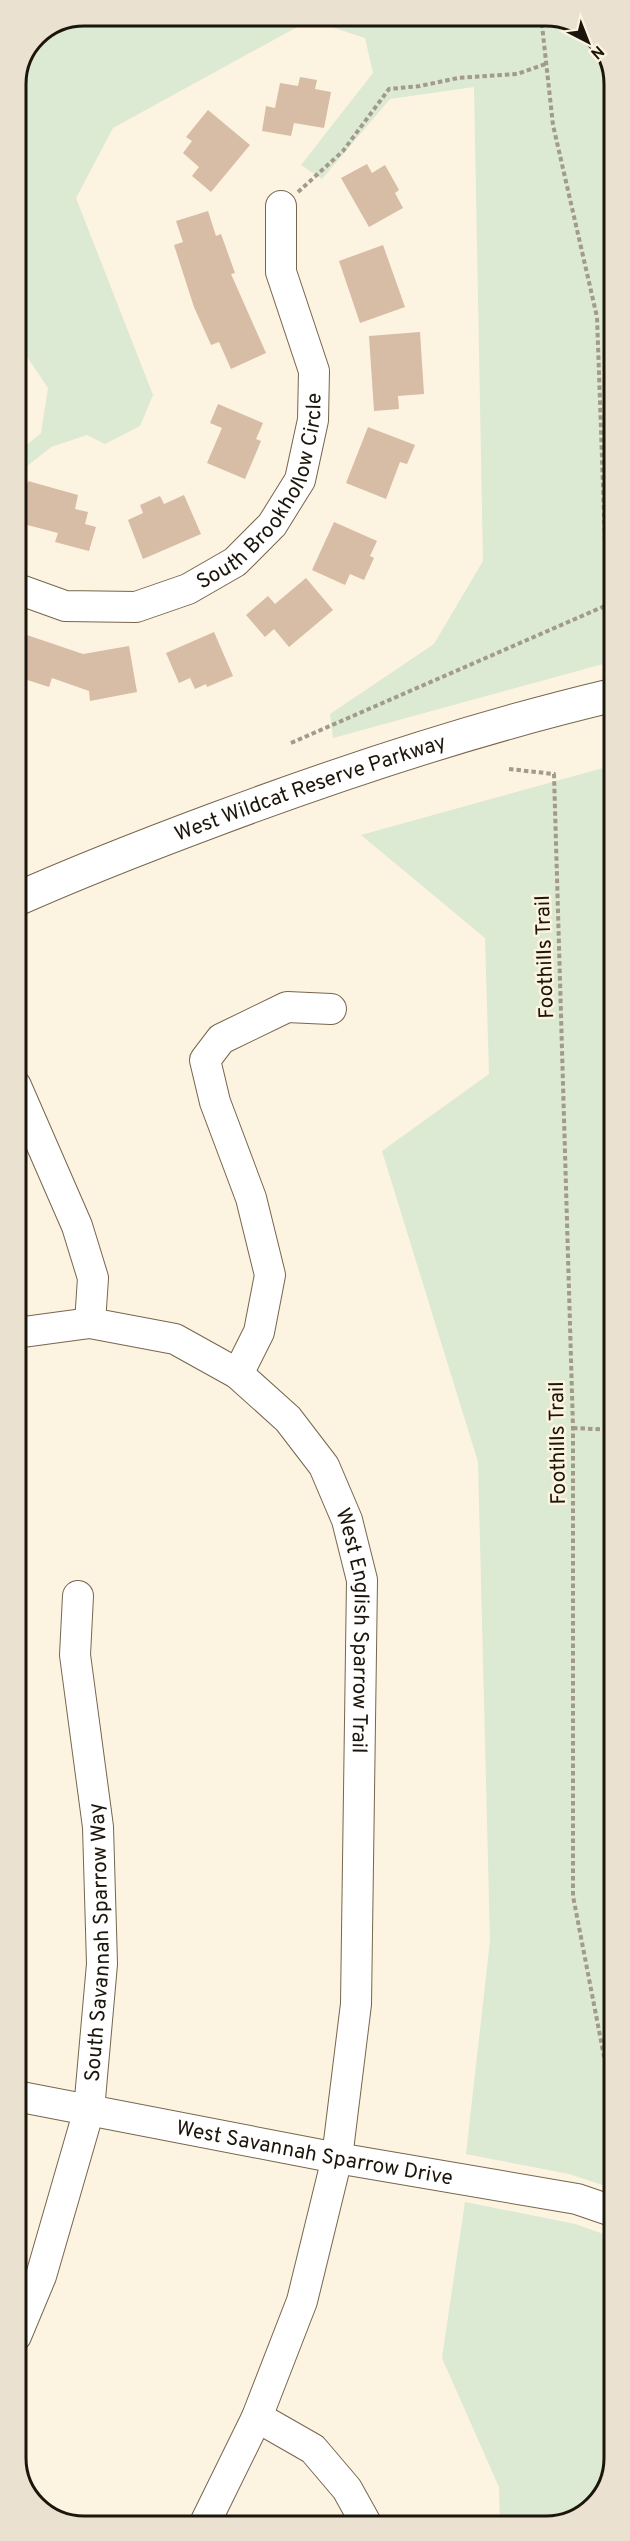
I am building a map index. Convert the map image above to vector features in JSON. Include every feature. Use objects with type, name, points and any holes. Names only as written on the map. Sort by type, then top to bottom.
[{"type":"main road","name":"West Wildcat Reserve Parkway","points":[[26,895],[145,846],[356,770],[496,726],[604,698]]},
{"type":"street","name":"South Brookhollow Circle","points":[[26,592],[65,606],[136,607],[188,589],[235,562],[272,525],[300,480],[313,420],[314,371],[281,272],[281,206]]},
{"type":"street","points":[[238,1374],[259,1332],[270,1275],[251,1198],[216,1102],[206,1060],[221,1039],[286,1007],[332,1009]]},
{"type":"street","points":[[26,1109],[77,1226],[93,1278],[90,1323]]},
{"type":"street","name":"West English Sparrow Trail","points":[[26,1332],[90,1323],[175,1339],[238,1374],[288,1419],[324,1466],[348,1520],[362,1580],[356,2004],[337,2158],[302,2301],[257,2417],[209,2515]]},
{"type":"street","name":"South Savannah Sparrow Way","points":[[26,2311],[40,2276],[89,2110],[102,1964],[98,1827],[75,1655],[78,1596]]},
{"type":"street","name":"West Savannah Sparrow Drive","points":[[26,2098],[337,2158],[577,2199],[604,2208]]},
{"type":"street","points":[[257,2417],[313,2449],[347,2488],[362,2516]]},
{"type":"path","points":[[542,26],[553,125],[597,317],[604,515]]},
{"type":"path","points":[[281,206],[343,150],[389,89],[458,78],[517,74],[548,63]]},
{"type":"path","points":[[291,743],[604,605]]},
{"type":"path","name":"Foothills Trail","points":[[509,769],[554,774],[573,1428],[573,1896],[604,2056]]},
{"type":"path","points":[[573,1428],[604,1430]]},
{"type":"green space","points":[[299,26],[113,128],[76,198],[153,395],[140,426],[105,444],[87,435],[51,447],[26,467],[26,446],[41,433],[48,388],[26,355],[26,83],[30,61],[35,51],[51,35],[72,27]]},
{"type":"green space","points":[[328,26],[562,27],[585,40],[600,61],[604,83],[604,664],[333,738],[330,714],[434,644],[483,561],[474,87],[390,99],[322,179],[301,165],[373,73],[365,38]]},
{"type":"green space","points":[[604,768],[604,2185],[569,2174],[466,2154],[490,1941],[478,1462],[382,1151],[489,1074],[485,938],[361,835]]},
{"type":"green space","points":[[465,2202],[575,2224],[604,2234],[604,2458],[600,2480],[595,2490],[582,2504],[569,2511],[547,2516],[500,2516],[499,2487],[442,2358]]},
{"type":"building","points":[[300,77],[317,80],[315,89],[331,92],[324,128],[294,123],[291,136],[262,131],[266,106],[275,108],[280,83],[298,86]]},
{"type":"building","points":[[208,110],[250,145],[211,192],[192,176],[199,167],[183,153],[192,141],[186,137]]},
{"type":"building","points":[[367,164],[372,173],[385,165],[399,190],[395,193],[403,208],[369,227],[341,178]]},
{"type":"building","points":[[208,211],[216,236],[221,234],[235,273],[231,274],[266,353],[231,369],[219,342],[211,345],[194,307],[174,245],[183,242],[176,221]]},
{"type":"building","points":[[383,245],[405,307],[360,323],[339,261]]},
{"type":"building","points":[[420,332],[424,394],[398,396],[399,409],[374,411],[369,336]]},
{"type":"building","points":[[218,404],[263,423],[256,439],[261,441],[245,479],[207,463],[222,428],[210,423]]},
{"type":"building","points":[[368,427],[415,445],[407,464],[400,462],[386,499],[346,483]]},
{"type":"building","points":[[28,481],[78,495],[75,509],[88,512],[85,524],[96,527],[89,551],[55,542],[58,533],[26,525]]},
{"type":"building","points":[[184,495],[201,534],[143,559],[128,520],[143,513],[140,505],[160,496],[164,504]]},
{"type":"building","points":[[334,522],[377,541],[370,556],[374,558],[364,580],[350,574],[345,585],[312,570]]},
{"type":"building","points":[[306,578],[333,610],[289,647],[274,629],[265,637],[246,615],[268,596],[275,604]]},
{"type":"building","points":[[214,632],[233,676],[207,687],[206,684],[195,689],[190,678],[179,683],[166,653]]},
{"type":"building","points":[[26,635],[83,654],[129,646],[137,692],[90,701],[89,691],[52,678],[49,687],[26,680]]}]
